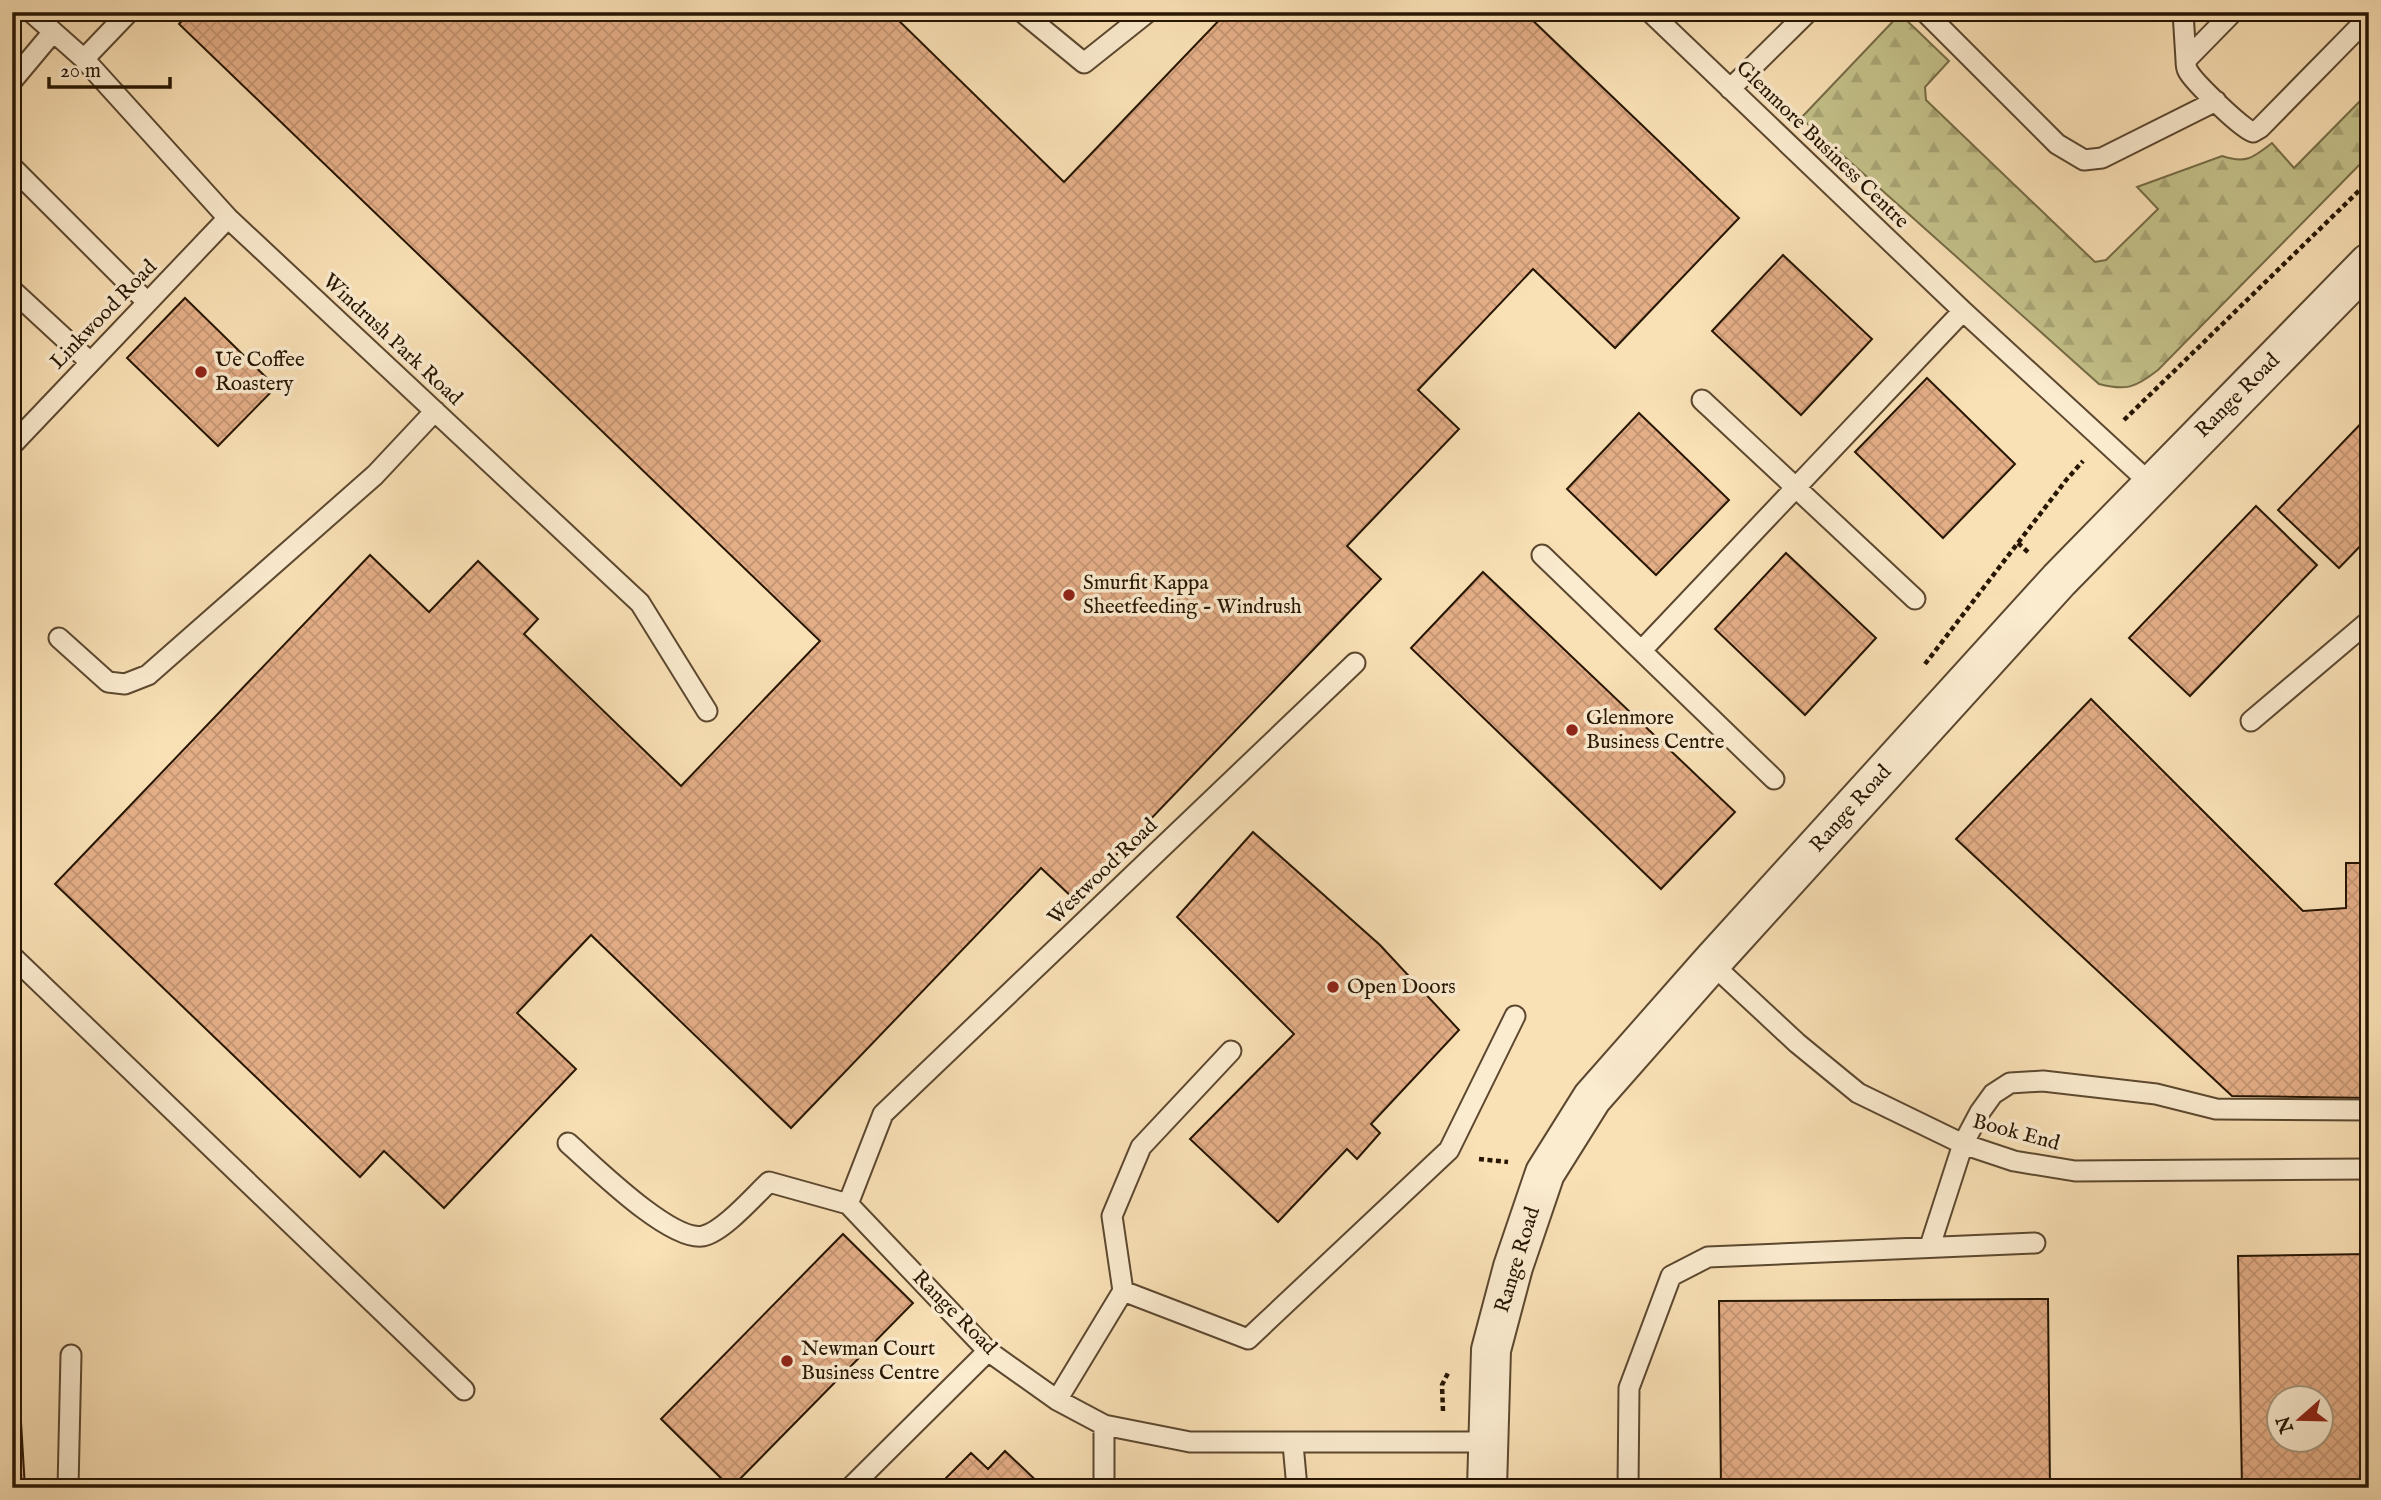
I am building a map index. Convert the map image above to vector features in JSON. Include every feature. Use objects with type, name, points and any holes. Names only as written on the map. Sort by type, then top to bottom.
[{"type":"street","name":"Range Road","points":[[1486,1488],[1491,1350],[1513,1267],[1545,1173],[1592,1098],[2059,580],[2369,263]]},
{"type":"lane","name":"Windrush Park Road","points":[[32,12],[84,59],[229,218],[640,603],[707,711]]},
{"type":"lane","points":[[84,59],[129,12]]},
{"type":"lane","points":[[1022,12],[1084,62],[1148,12]]},
{"type":"lane","name":"Glenmore Business Centre","points":[[1650,12],[1963,312],[2151,484]]},
{"type":"lane","points":[[1730,89],[1808,12]]},
{"type":"lane","points":[[1925,12],[2057,144],[2084,160],[2102,158],[2216,101]]},
{"type":"lane","points":[[2183,12],[2189,74],[2248,132],[2257,131],[2369,17]]},
{"type":"lane","points":[[2186,60],[2233,12]]},
{"type":"lane","points":[[12,81],[54,32]]},
{"type":"lane","points":[[12,167],[147,302]]},
{"type":"lane","name":"Linkwood Road","points":[[15,435],[90,362],[229,218]]},
{"type":"lane","points":[[12,290],[90,362]]},
{"type":"lane","points":[[1642,650],[1963,312]]},
{"type":"lane","points":[[1702,400],[1915,599]]},
{"type":"lane","points":[[59,638],[108,682],[125,684],[148,675],[375,475],[435,411]]},
{"type":"lane","points":[[1542,555],[1774,779]]},
{"type":"lane","points":[[2251,721],[2369,621]]},
{"type":"lane","name":"Westwood Road","points":[[848,1204],[883,1114],[1355,663]]},
{"type":"lane","points":[[12,956],[464,1390]]},
{"type":"lane","name":"Book End","points":[[1711,963],[1797,1042],[1858,1093],[1963,1144],[2014,1161],[2075,1171],[2369,1169]]},
{"type":"lane","points":[[1123,1291],[1248,1339],[1449,1150],[1515,1016]]},
{"type":"lane","points":[[1057,1400],[1123,1291],[1112,1216],[1141,1147],[1231,1051]]},
{"type":"lane","points":[[1930,1246],[1963,1144],[1993,1094],[2010,1083],[2043,1081],[2156,1094],[2216,1109],[2369,1110]]},
{"type":"lane","points":[[568,1143],[651,1215],[689,1235],[702,1236],[710,1233],[732,1218],[769,1182],[848,1204]]},
{"type":"lane","name":"Range Road","points":[[848,1204],[988,1350],[1057,1400],[1104,1425],[1189,1442],[1487,1442]]},
{"type":"lane","points":[[1628,1488],[1629,1388],[1671,1276],[1708,1257],[2035,1243]]},
{"type":"lane","points":[[850,1488],[988,1350]]},
{"type":"lane","points":[[68,1488],[71,1355]]},
{"type":"lane","points":[[1104,1425],[1104,1488]]},
{"type":"lane","points":[[1293,1444],[1297,1488]]},
{"type":"green space","points":[[1900,14],[1949,61],[1925,87],[1926,100],[2095,262],[2106,260],[2158,209],[2137,187],[2222,156],[2249,158],[2272,143],[2294,168],[2369,92],[2369,155],[2158,370],[2143,381],[2130,386],[2099,384],[1801,118]]},
{"type":"building","name":"Smurfit Kappa Sheetfeeding - Windrush","points":[[190,12],[890,12],[1064,182],[1227,12],[1524,12],[1739,218],[1615,348],[1533,269],[1418,390],[1459,429],[1347,546],[1381,579],[1074,899],[1041,868],[791,1128],[591,935],[517,1013],[576,1069],[444,1208],[384,1151],[360,1177],[55,884],[370,555],[429,612],[478,561],[538,619],[524,634],[681,786],[820,641],[179,24]]},
{"type":"building","points":[[1783,255],[1872,339],[1801,415],[1712,331]]},
{"type":"building","name":"Ue Coffee Roastery","points":[[185,298],[276,387],[218,446],[127,358]]},
{"type":"building","points":[[1927,378],[2015,464],[1943,538],[1855,452]]},
{"type":"building","points":[[1639,413],[1729,500],[1656,575],[1567,489]]},
{"type":"building","points":[[2369,415],[2369,537],[2339,568],[2278,510]]},
{"type":"building","points":[[2256,506],[2317,565],[2190,696],[2129,638]]},
{"type":"building","name":"Glenmore Business Centre","points":[[1786,553],[1876,638],[1805,715],[1715,629]]},
{"type":"building","name":"Glenmore Business Centre","points":[[1483,572],[1735,812],[1661,889],[1411,648]]},
{"type":"building","points":[[2091,699],[2303,911],[2346,908],[2346,863],[2369,863],[2369,1098],[2232,1096],[1956,839]]},
{"type":"building","name":"Open Doors","points":[[1253,832],[1380,945],[1459,1030],[1371,1124],[1380,1133],[1357,1159],[1347,1149],[1278,1222],[1190,1139],[1294,1034],[1177,917]]},
{"type":"building","name":"Newman Court Business Centre","points":[[843,1234],[913,1303],[731,1488],[661,1419]]},
{"type":"building","points":[[2369,1254],[2369,1488],[2242,1488],[2238,1256]]},
{"type":"building","points":[[2048,1299],[2050,1488],[1721,1488],[1719,1301]]},
{"type":"building","points":[[14,1306],[25,1488],[12,1488]]},
{"type":"building","points":[[1005,1451],[1044,1488],[948,1488],[942,1482],[971,1453],[988,1469]]},
{"type":"building","points":[[1269,1480],[1270,1488],[1193,1488]]},
{"type":"place","name":"Ue Coffee Roastery","points":[[201,372]]},
{"type":"place","name":"Smurfit Kappa Sheetfeeding - Windrush","points":[[1069,595]]},
{"type":"place","name":"Glenmore Business Centre","points":[[1572,730]]},
{"type":"place","name":"Open Doors","points":[[1333,987]]},
{"type":"place","name":"Newman Court Business Centre","points":[[787,1361]]}]
